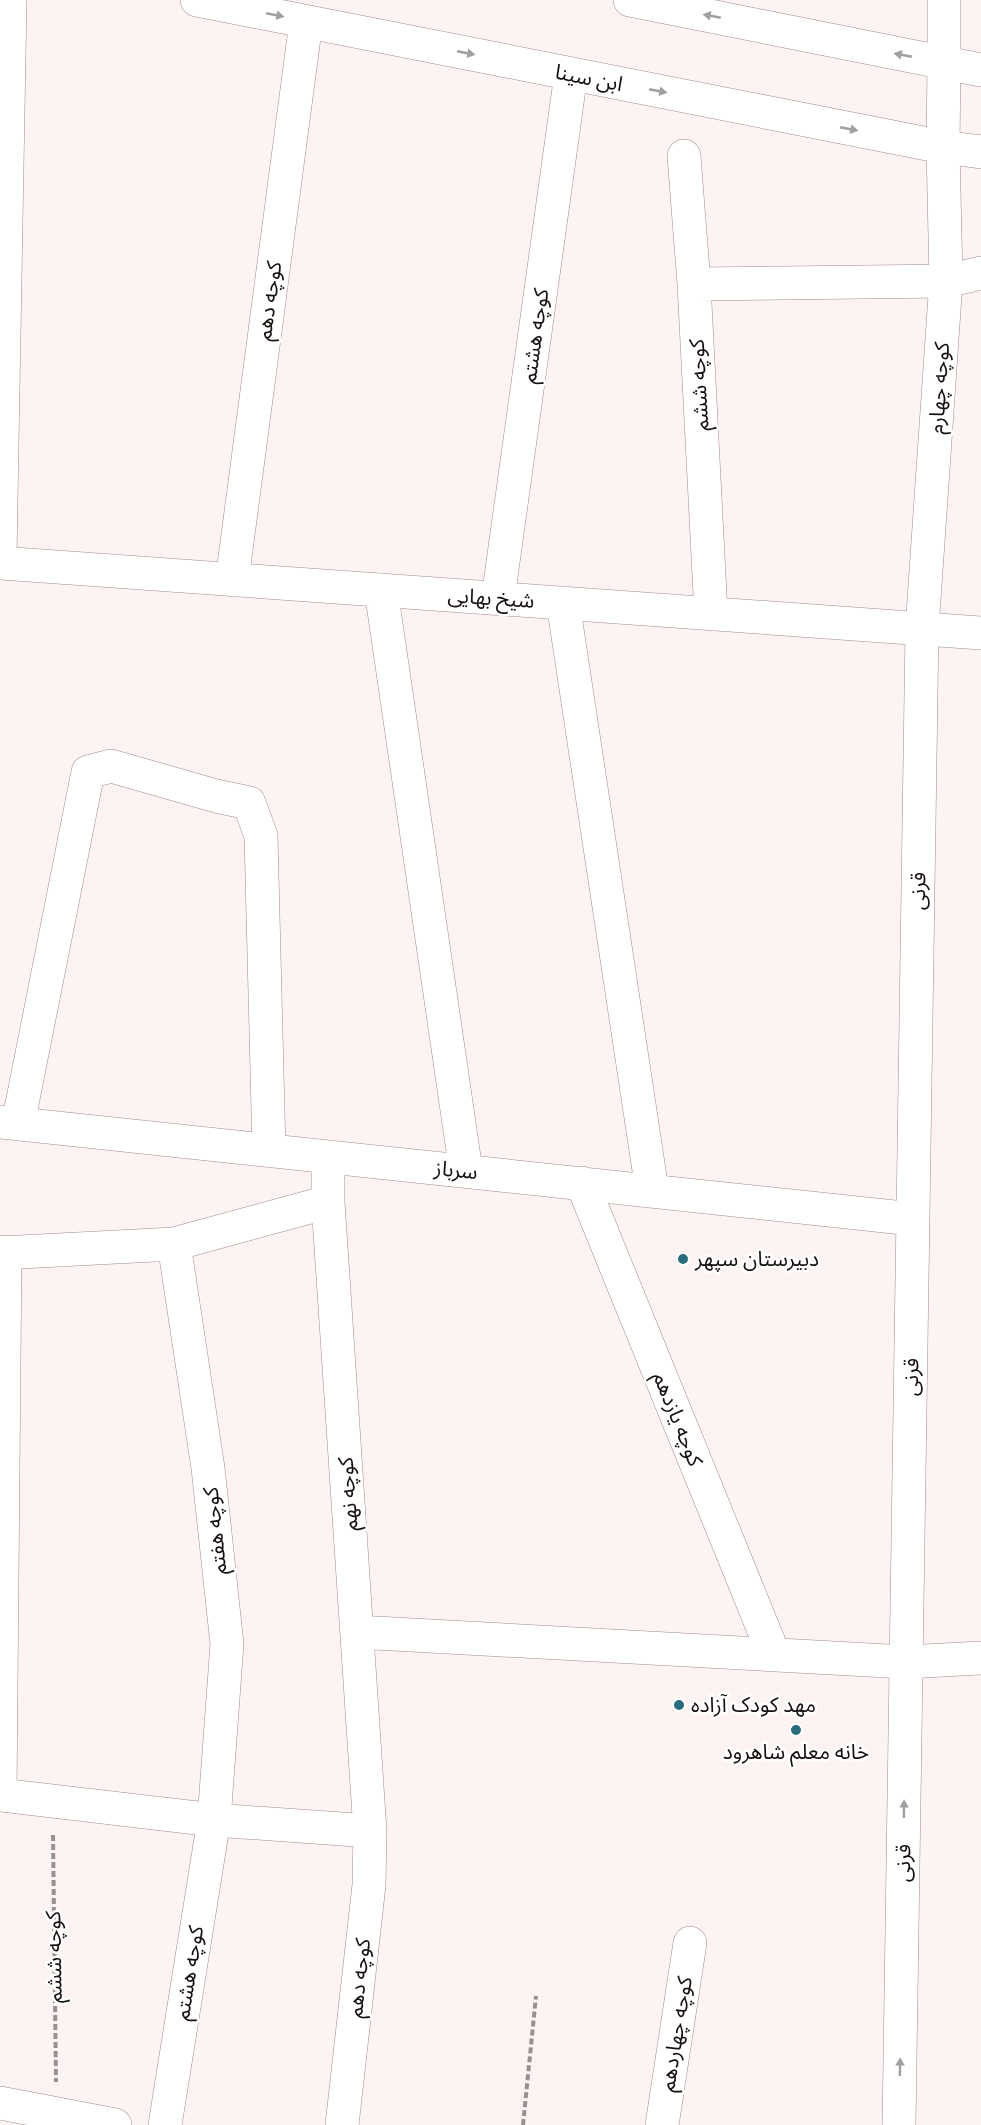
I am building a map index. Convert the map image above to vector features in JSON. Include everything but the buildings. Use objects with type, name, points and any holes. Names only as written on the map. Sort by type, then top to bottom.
[{"type":"street","points":[[0,556],[10,0]]},
{"type":"street","name":"ابن سینا","points":[[197,0],[943,147],[981,152]]},
{"type":"street","points":[[630,0],[981,70]]},
{"type":"street","name":"کوچه چهارم","points":[[922,629],[946,281],[943,147],[944,0]]},
{"type":"street","name":"کوچه دهم","points":[[232,580],[306,22]]},
{"type":"street","name":"کوچه هشتم","points":[[498,598],[572,74]]},
{"type":"street","name":"کوچه ششم","points":[[684,156],[694,284],[711,614]]},
{"type":"street","points":[[694,284],[946,281],[981,273]]},
{"type":"street","name":"شیخ بهایی","points":[[0,563],[981,633]]},
{"type":"street","points":[[381,590],[466,1171]]},
{"type":"street","points":[[563,603],[652,1190]]},
{"type":"street","name":"قرنی","points":[[899,2125],[922,629]]},
{"type":"street","points":[[9,1123],[88,772],[111,766],[249,803],[261,836],[268,1150]]},
{"type":"street","name":"سرباز","points":[[9,1123],[913,1219]]},
{"type":"street","name":"کوچه نهم","points":[[328,1157],[328,1202],[370,1831]]},
{"type":"street","name":"کوچه یازدهم","points":[[582,1183],[774,1655]]},
{"type":"street","points":[[328,1202],[174,1244],[2,1252],[0,1795],[213,1820],[370,1831]]},
{"type":"street","name":"کوچه هفتم","points":[[174,1244],[208,1468],[227,1644],[213,1820]]},
{"type":"street","points":[[357,1632],[906,1662],[981,1658]]},
{"type":"street","name":"کوچه هشتم","points":[[165,2125],[213,1820]]},
{"type":"street","name":"کوچه دهم","points":[[342,2125],[369,1885],[370,1831]]},
{"type":"street","name":"کوچه چهاردهم","points":[[662,2125],[690,1943]]},
{"type":"street","points":[[0,2103],[113,2125]]},
{"type":"path","name":"کوچه ششم","points":[[52,1801],[57,2114]]},
{"type":"path","points":[[522,2125],[536,1996]]},
{"type":"place","name":"دبیرستان سپهر","points":[[683,1259]]},
{"type":"place","name":"مهد کودک آزاده","points":[[679,1705]]},
{"type":"place","name":"خانه معلم شاهرود","points":[[796,1730]]}]
